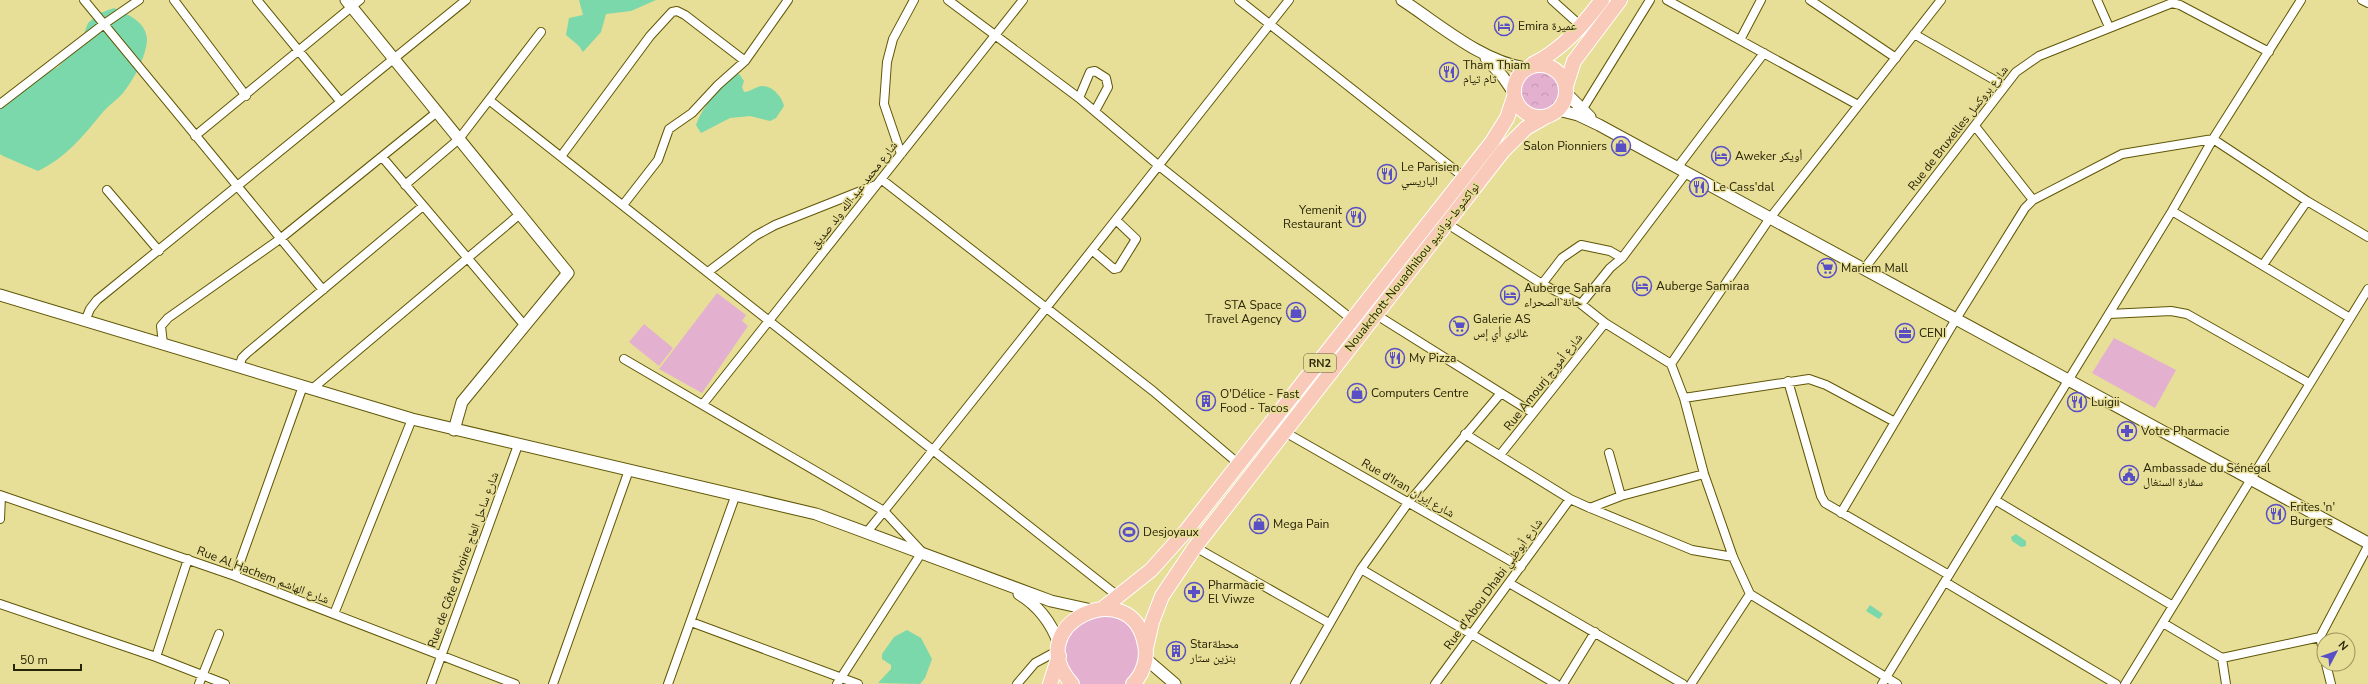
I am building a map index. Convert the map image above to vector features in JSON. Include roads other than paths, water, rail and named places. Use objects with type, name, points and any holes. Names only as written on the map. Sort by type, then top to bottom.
[{"type":"highway","points":[[1602,0],[1582,26],[1557,50],[1527,67],[1515,82],[1514,95],[1521,109],[1527,113],[1540,117],[1552,113],[1566,89],[1574,61],[1620,0]]},
{"type":"highway","points":[[1527,67],[1537,64],[1552,67],[1563,78],[1566,89]]},
{"type":"highway","name":"Nouakchott-Nouadhibou نواكشوط-نواذيبو","points":[[1059,650],[1064,631],[1074,619],[1119,597],[1151,570],[1240,465],[1354,321],[1492,142],[1507,118],[1514,95]]},
{"type":"highway","name":"Nouakchott-Nouadhibou نواكشوط-نواذيبو","points":[[1133,684],[1140,675],[1152,622],[1162,596],[1195,547],[1283,431],[1503,151],[1526,128],[1552,113]]},
{"type":"highway","points":[[1097,609],[1120,613],[1131,620],[1143,635],[1146,653]]},
{"type":"highway","points":[[1050,684],[1059,650]]},
{"type":"highway","points":[[1059,650],[1065,675],[1072,684]]},
{"type":"street","points":[[84,0],[323,290]]},
{"type":"street","points":[[0,104],[104,24],[139,0]]},
{"type":"street","points":[[174,0],[246,96]]},
{"type":"street","points":[[257,0],[340,101]]},
{"type":"street","points":[[85,321],[90,309],[97,300],[238,188],[340,101],[466,0]]},
{"type":"street","points":[[623,206],[658,160],[669,129],[692,113],[718,85],[744,61],[788,0]]},
{"type":"street","points":[[901,154],[884,104],[887,62],[893,39],[914,0]]},
{"type":"street","points":[[948,0],[1079,98],[1158,165],[1354,321]]},
{"type":"street","name":"شارع محمد عبد الله ولد صديق","points":[[703,404],[1023,0]]},
{"type":"street","points":[[1239,0],[1465,178]]},
{"type":"street","points":[[867,532],[1046,306],[1093,251],[1158,165],[1289,0]]},
{"type":"street","points":[[1402,0],[1482,53],[1507,64],[1527,67]]},
{"type":"street","points":[[1552,0],[1582,26]]},
{"type":"street","points":[[1560,7],[1565,0]]},
{"type":"street","points":[[1582,110],[1650,0]]},
{"type":"street","points":[[1667,0],[1858,105]]},
{"type":"street","points":[[1740,40],[1761,0]]},
{"type":"street","points":[[1810,0],[1896,58]]},
{"type":"street","points":[[1671,364],[1770,218],[1941,0]]},
{"type":"street","points":[[2097,0],[2108,27]]},
{"type":"street","points":[[1884,681],[2172,211],[2213,139],[2301,0]]},
{"type":"street","points":[[2362,0],[2368,3]]},
{"type":"street","points":[[196,136],[300,52],[353,2],[394,58],[568,273],[462,402],[454,430]]},
{"type":"street","name":"Rue de Bruxelles شارع بروكسل","points":[[1864,269],[2016,72],[2039,56],[2108,27],[2175,3],[2269,52]]},
{"type":"street","points":[[562,155],[650,36],[672,12],[677,11],[685,16],[744,61]]},
{"type":"street","points":[[405,185],[460,139],[540,32]]},
{"type":"street","points":[[1914,34],[2005,86]]},
{"type":"street","points":[[1482,53],[1503,77],[1514,95]]},
{"type":"street","points":[[1581,304],[1610,268],[1622,258],[1764,53]]},
{"type":"street","points":[[1079,98],[1090,72],[1095,71],[1106,78],[1108,86],[1095,111]]},
{"type":"street","points":[[1566,89],[1582,110],[1599,125]]},
{"type":"street","points":[[489,100],[562,155],[623,206],[1119,597]]},
{"type":"street","points":[[163,344],[162,326],[168,318],[280,239],[383,158],[437,112]]},
{"type":"street","points":[[1552,113],[1578,115],[1599,125],[2368,545],[2323,632]]},
{"type":"street","points":[[1975,126],[2033,200]]},
{"type":"street","points":[[1841,513],[2017,219],[2033,200],[2122,154],[2213,139],[2307,201],[2368,238]]},
{"type":"street","points":[[383,158],[525,326]]},
{"type":"street","points":[[708,272],[755,236],[775,225],[879,182],[1046,306],[1153,391],[1240,465]]},
{"type":"street","points":[[107,190],[159,251]]},
{"type":"street","points":[[2263,265],[2307,201]]},
{"type":"street","points":[[239,367],[242,358],[247,353],[423,206]]},
{"type":"street","points":[[2172,211],[2350,318]]},
{"type":"street","points":[[235,576],[308,388],[520,214]]},
{"type":"street","points":[[1093,251],[1114,269],[1118,268],[1136,239],[1116,220]]},
{"type":"street","points":[[1446,224],[1542,284],[1581,304],[1605,323],[1671,364],[1684,398],[1704,474],[1734,557],[1750,594],[1884,681],[1897,684]]},
{"type":"street","points":[[1542,284],[1562,258],[1581,245],[1610,251],[1622,258]]},
{"type":"street","points":[[2125,684],[2368,289]]},
{"type":"street","points":[[0,295],[412,419],[816,514],[1051,601],[1097,609]]},
{"type":"street","points":[[2109,314],[2172,311],[2187,314],[2309,383]]},
{"type":"street","points":[[1375,314],[1533,413]]},
{"type":"street","name":"Rue Amourj شارع أمورج","points":[[1500,455],[1605,323]]},
{"type":"street","points":[[624,359],[884,511],[922,552]]},
{"type":"street","points":[[1684,398],[1809,379],[1826,385],[1895,422]]},
{"type":"street","points":[[1788,381],[1821,496],[1825,503],[2116,684]]},
{"type":"street","points":[[1295,684],[1361,569],[1408,503],[1465,434],[1502,394]]},
{"type":"street","points":[[334,614],[412,419]]},
{"type":"street","name":"Rue d'Iran شارع إيران","points":[[1283,431],[1521,567]]},
{"type":"street","points":[[1465,434],[1570,499],[1692,550],[1734,557]]},
{"type":"street","name":"Rue de Côte d'Ivoire شارع ساحل العاج","points":[[431,684],[518,445]]},
{"type":"street","points":[[1609,453],[1621,496]]},
{"type":"street","points":[[553,684],[629,470]]},
{"type":"street","points":[[1590,508],[1621,496],[1704,474]]},
{"type":"street","points":[[668,684],[736,494]]},
{"type":"street","points":[[0,518],[1,496]]},
{"type":"street","name":"Rue Al Hachem شارع الهاشم","points":[[1,496],[235,576],[441,657],[515,684]]},
{"type":"street","name":"Rue d'Abou Dhabi شارع أبوظبي","points":[[1435,684],[1570,499]]},
{"type":"street","points":[[1995,500],[2173,606]]},
{"type":"street","points":[[1195,547],[1329,623]]},
{"type":"street","points":[[839,680],[922,552]]},
{"type":"street","points":[[156,657],[188,559]]},
{"type":"street","points":[[1361,569],[1556,684]]},
{"type":"street","points":[[1000,582],[1030,600],[1044,615],[1059,650],[1035,663],[1017,684]]},
{"type":"street","points":[[1509,583],[1683,684]]},
{"type":"street","points":[[1691,684],[1750,594]]},
{"type":"street","points":[[0,604],[156,657],[225,684]]},
{"type":"street","points":[[691,622],[839,680],[858,684]]},
{"type":"street","points":[[2163,622],[2222,658],[2316,638]]},
{"type":"street","points":[[1563,684],[1595,632]]},
{"type":"street","points":[[199,684],[219,634]]},
{"type":"street","points":[[1146,653],[1175,684]]},
{"type":"street","points":[[2222,658],[2226,684]]},
{"type":"street","points":[[2328,672],[2331,684]]},
{"type":"place","name":"Emira عميرة","points":[[1504,26]]},
{"type":"place","name":"Tham Thiam ثام تيام","points":[[1449,72]]},
{"type":"place","name":"Salon Pionniers","points":[[1621,146]]},
{"type":"place","name":"Aweker أويكر","points":[[1721,156]]},
{"type":"place","name":"Le Parisien الباريسي","points":[[1387,174]]},
{"type":"place","name":"Le Cass'dal","points":[[1699,187]]},
{"type":"place","name":"Yemenit Restaurant","points":[[1356,217]]},
{"type":"place","name":"Mariem Mall","points":[[1827,268]]},
{"type":"place","name":"Auberge Samiraa","points":[[1642,286]]},
{"type":"place","name":"Auberge Sahara حانة الصحراء","points":[[1510,295]]},
{"type":"place","name":"STA Space Travel Agency","points":[[1296,312]]},
{"type":"place","name":"Galerie AS غالري أي إس","points":[[1459,326]]},
{"type":"place","name":"CENI","points":[[1905,333]]},
{"type":"place","name":"My Pizza","points":[[1395,358]]},
{"type":"place","name":"Computers Centre","points":[[1357,393]]},
{"type":"place","name":"O'Délice - Fast Food - Tacos","points":[[1206,401]]},
{"type":"place","name":"Luigii","points":[[2077,402]]},
{"type":"place","name":"Votre Pharmacie","points":[[2127,431]]},
{"type":"place","name":"Ambassade du Sénégal سفارة السنغال","points":[[2129,475]]},
{"type":"place","name":"Frites 'n' Burgers","points":[[2276,514]]},
{"type":"place","name":"Mega Pain","points":[[1259,524]]},
{"type":"place","name":"Desjoyaux","points":[[1129,532]]},
{"type":"place","name":"Pharmacie El Viwze","points":[[1194,592]]},
{"type":"place","name":"Starمحطة بنزين ستار","points":[[1176,651]]}]
